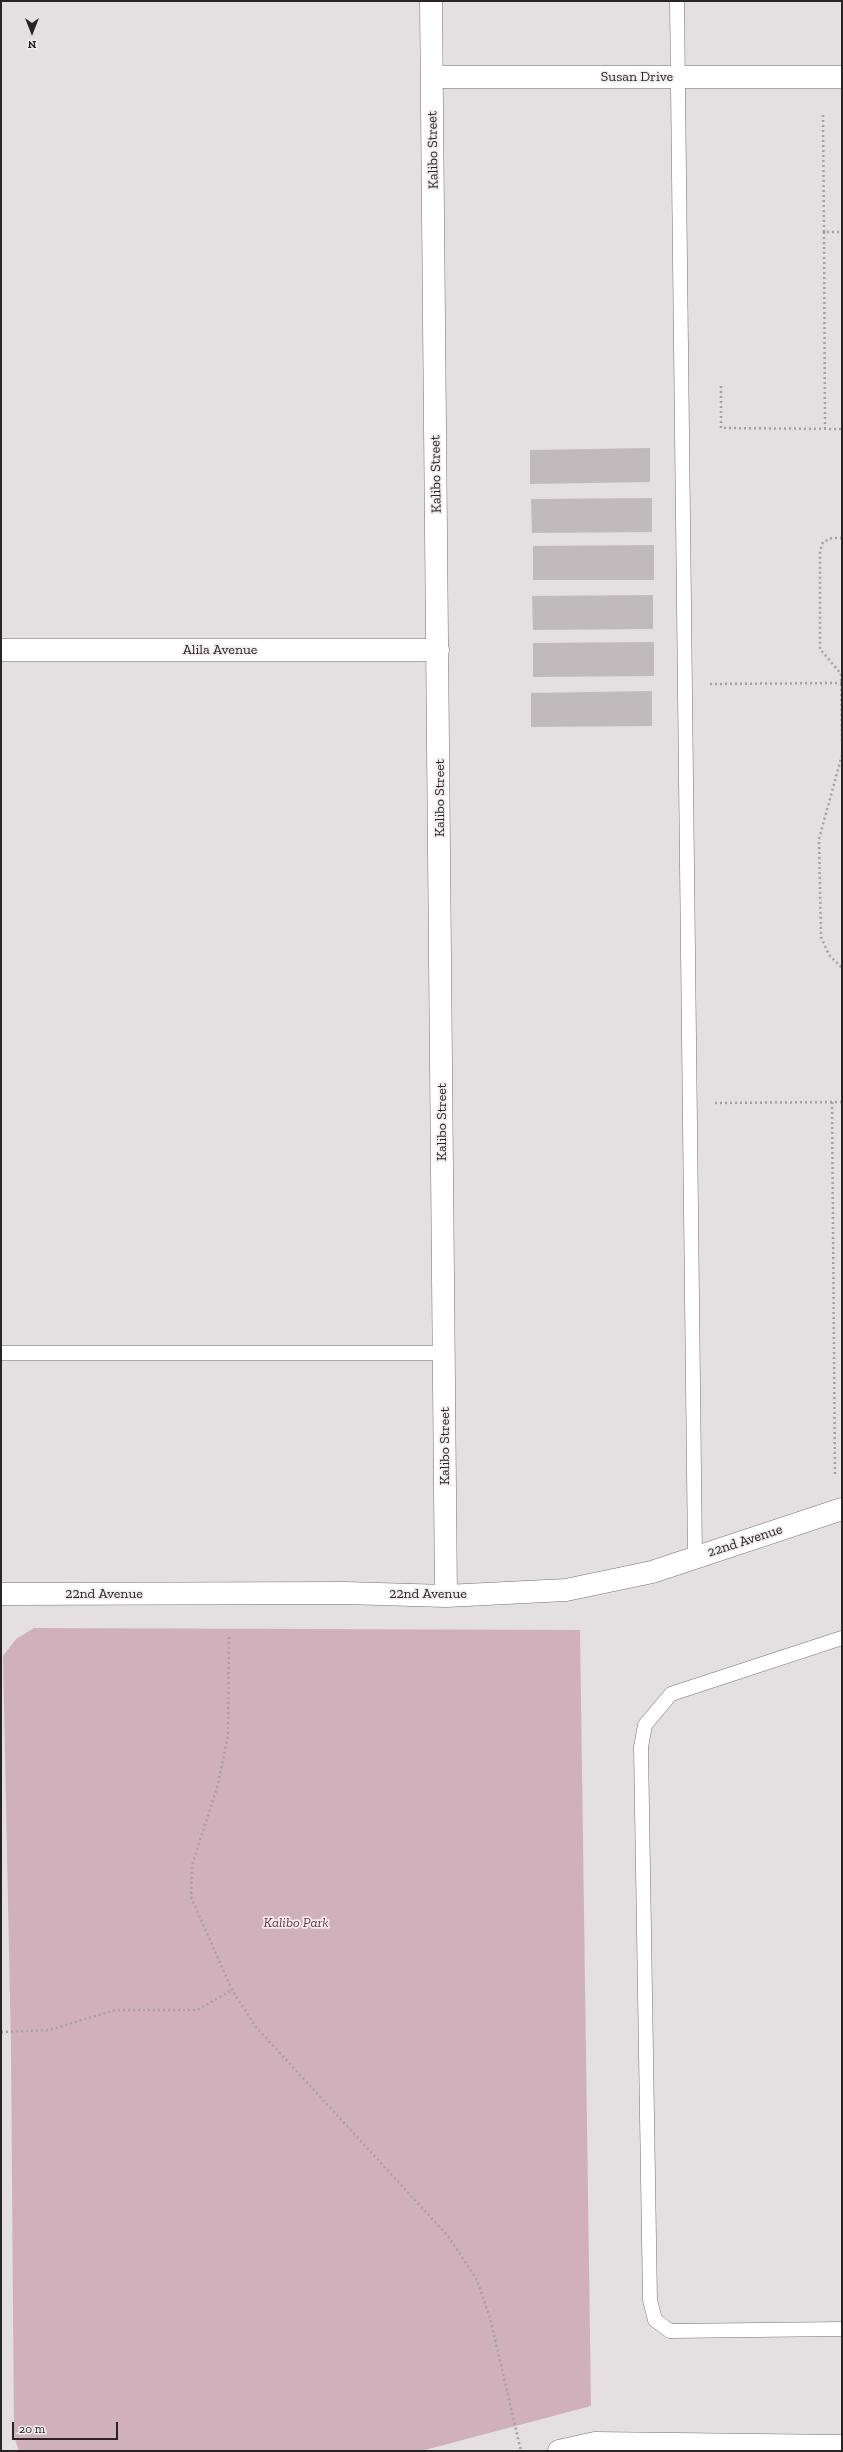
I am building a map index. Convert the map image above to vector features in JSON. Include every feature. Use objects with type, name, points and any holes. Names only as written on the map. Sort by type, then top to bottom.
[{"type":"street","name":"Kalibo Street","points":[[431,1],[446,1596]]},
{"type":"street","name":"Susan Drive","points":[[432,77],[842,77]]},
{"type":"street","name":"Alila Avenue","points":[[1,650],[438,650]]},
{"type":"street","name":"22nd Avenue","points":[[1,1594],[345,1593],[446,1596],[566,1590],[652,1572],[842,1509]]},
{"type":"street","points":[[559,2451],[595,2443],[674,2448],[842,2446]]},
{"type":"lane","points":[[677,1],[695,1558]]},
{"type":"lane","points":[[1,1353],[444,1353]]},
{"type":"lane","points":[[842,1638],[671,1694],[645,1725],[641,1747],[650,2300],[655,2320],[670,2331],[842,2329]]},
{"type":"path","points":[[824,115],[825,428]]},
{"type":"path","points":[[824,232],[842,232]]},
{"type":"path","points":[[721,386],[721,428],[842,428]]},
{"type":"path","points":[[842,538],[832,538],[823,542],[820,551],[820,649],[842,674],[842,744]]},
{"type":"path","points":[[685,684],[841,683]]},
{"type":"path","points":[[842,755],[819,839],[821,937],[829,955],[842,968]]},
{"type":"path","points":[[832,1102],[835,1476]]},
{"type":"path","points":[[690,1104],[842,1102]]},
{"type":"path","points":[[229,1637],[228,1736],[217,1788],[192,1864],[191,1897],[232,1990],[256,2027],[448,2236],[477,2280],[490,2318],[521,2451]]},
{"type":"path","points":[[1,2032],[50,2030],[115,2010],[197,2010],[232,1990]]},
{"type":"green space","name":"Kalibo Park","points":[[34,1628],[580,1630],[591,2406],[421,2451],[19,2451],[14,2436],[11,2049],[3,1656],[16,1639]]},
{"type":"building","points":[[650,448],[650,482],[530,484],[530,450]]},
{"type":"building","points":[[652,498],[652,532],[532,533],[531,499]]},
{"type":"building","points":[[654,545],[654,580],[533,580],[533,546]]},
{"type":"building","points":[[653,595],[653,629],[533,630],[532,596]]},
{"type":"building","points":[[654,642],[654,676],[533,677],[533,643]]},
{"type":"building","points":[[652,691],[652,726],[531,727],[531,693]]}]
